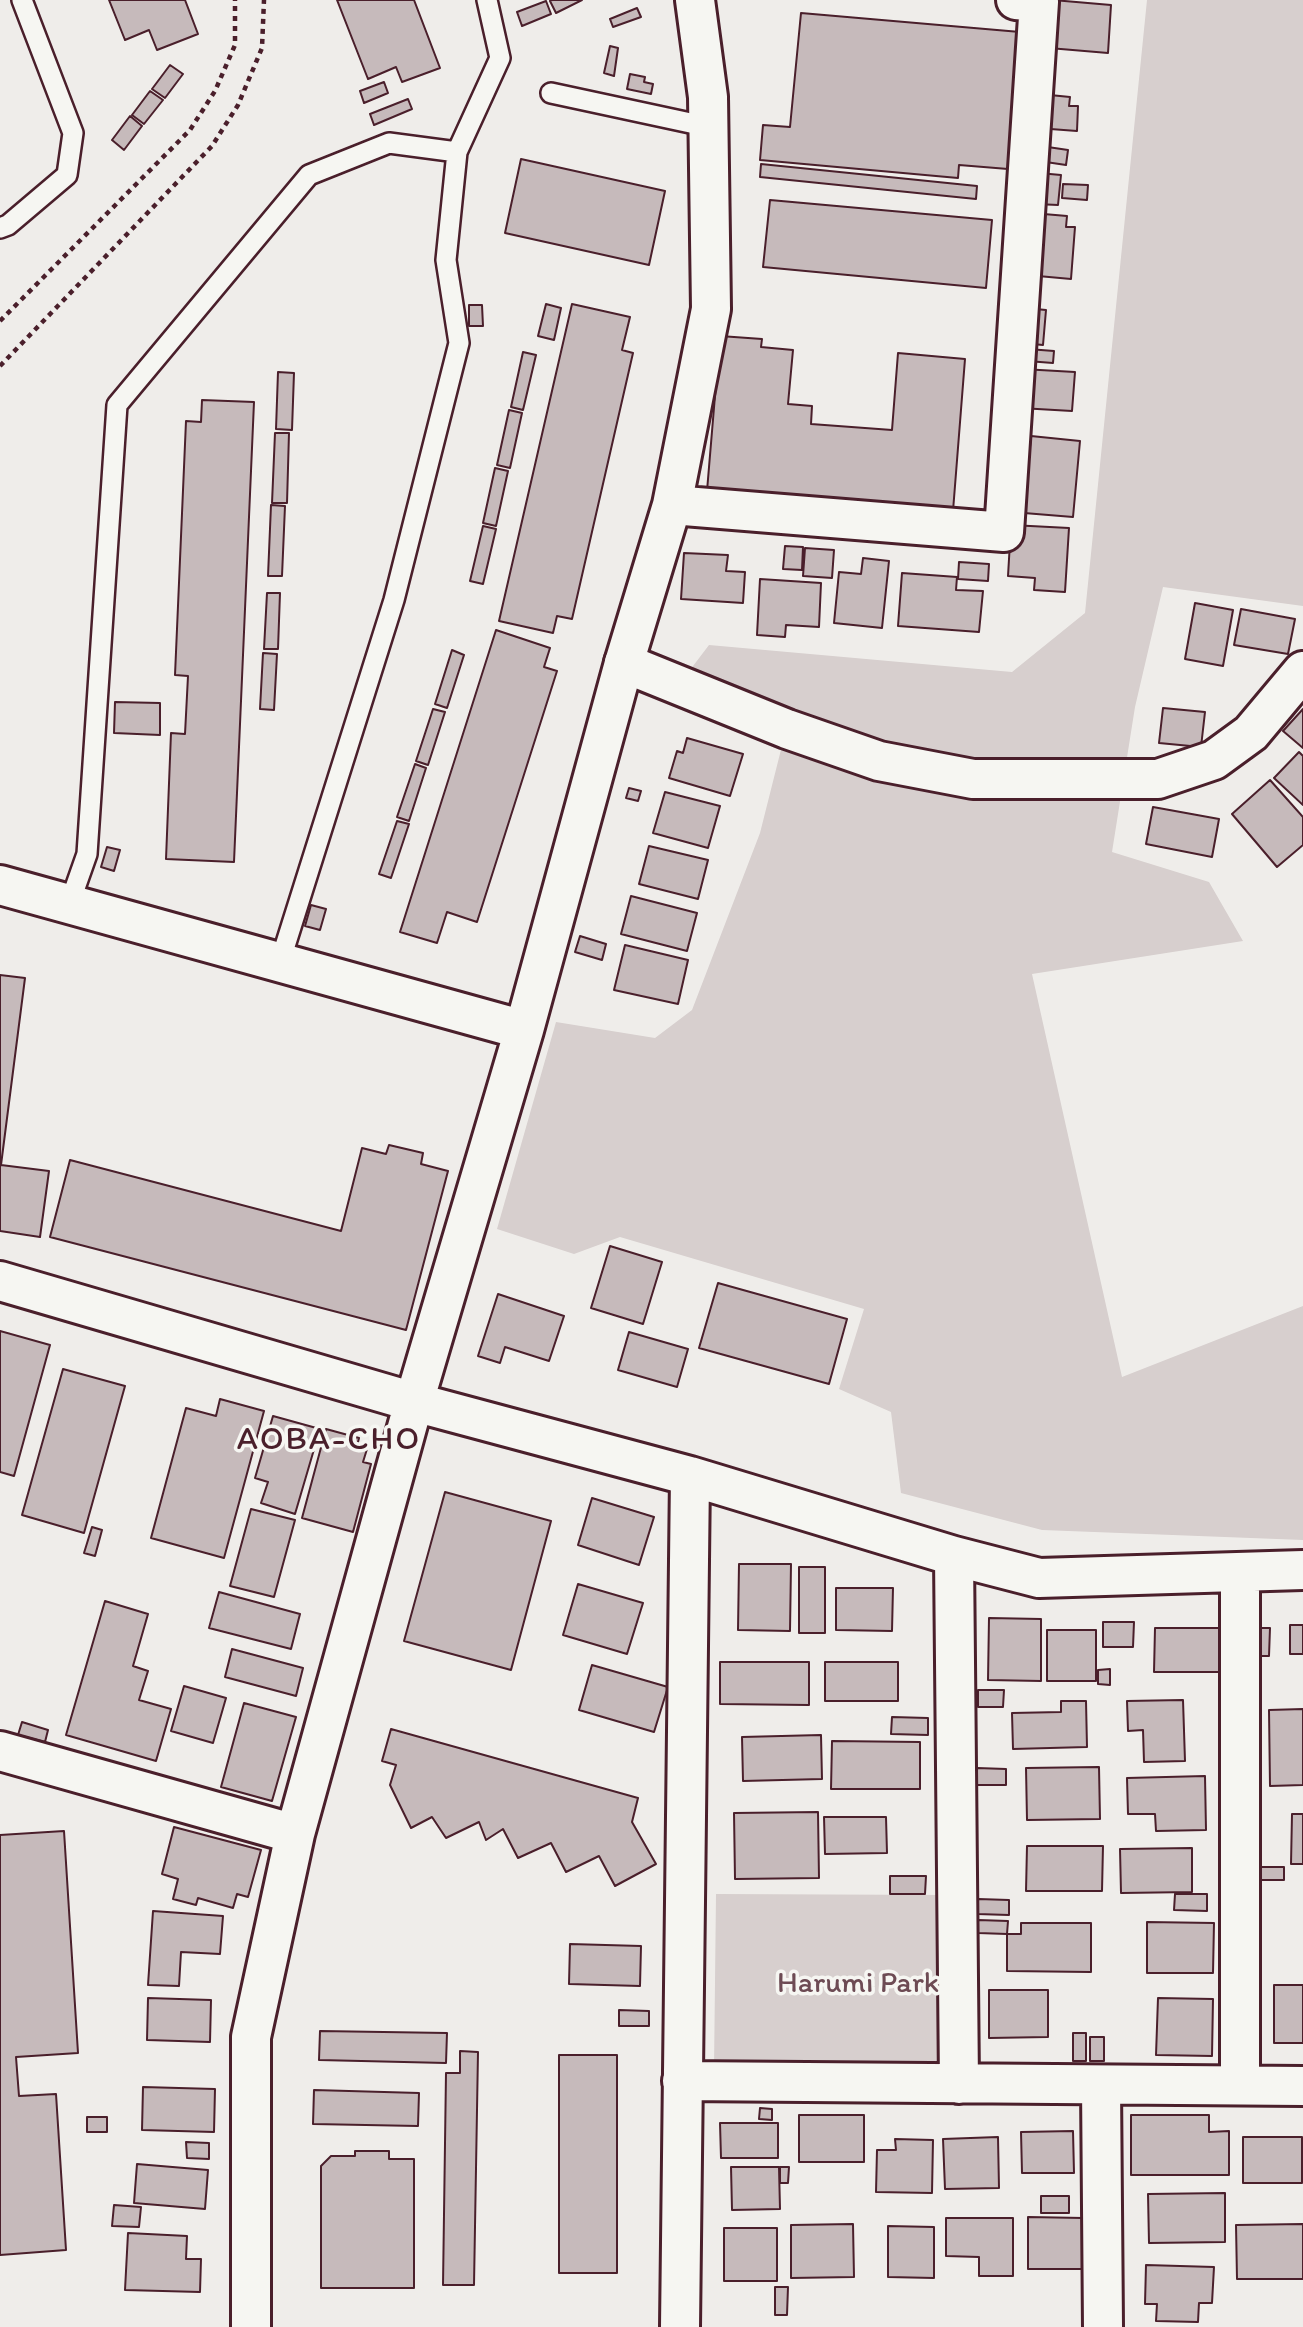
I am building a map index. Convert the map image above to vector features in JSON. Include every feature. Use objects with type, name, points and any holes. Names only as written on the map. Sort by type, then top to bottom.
[{"type":"street","points":[[251,2327],[251,2037],[295,1834],[414,1402],[524,1030],[624,663],[672,505],[712,309],[708,97],[695,0]]},
{"type":"street","points":[[672,505],[1004,532],[1040,2],[1016,0]]},
{"type":"street","points":[[624,663],[787,729],[879,761],[973,779],[1158,779],[1214,760],[1251,733],[1303,671]]},
{"type":"street","points":[[0,886],[524,1030]]},
{"type":"street","points":[[0,1281],[414,1402],[690,1476],[954,1556],[1039,1578],[1303,1570]]},
{"type":"street","points":[[680,2327],[690,1476]]},
{"type":"street","points":[[954,1556],[959,2084]]},
{"type":"street","points":[[1240,1574],[1240,2085]]},
{"type":"street","points":[[0,1751],[295,1834]]},
{"type":"street","points":[[682,2081],[1303,2086]]},
{"type":"street","points":[[1101,2085],[1103,2327]]},
{"type":"lane","points":[[0,228],[8,225],[67,175],[73,133],[22,0]]},
{"type":"lane","points":[[280,962],[394,600],[459,344],[446,260],[457,152],[500,58],[486,0]]},
{"type":"lane","points":[[551,93],[709,127]]},
{"type":"lane","points":[[69,905],[87,854],[117,405],[309,175],[389,142],[457,152]]},
{"type":"path","points":[[0,321],[190,130],[215,91],[235,45],[235,0]]},
{"type":"path","points":[[0,366],[212,146],[238,105],[262,48],[264,0]]},
{"type":"green space","points":[[1147,0],[1303,0],[1303,606],[1163,587],[1135,707],[1112,852],[1209,882],[1243,941],[1032,974],[1122,1377],[1303,1306],[1303,1540],[1042,1530],[901,1493],[891,1412],[839,1389],[864,1309],[620,1237],[574,1254],[497,1229],[556,1022],[655,1038],[692,1010],[760,833],[791,710],[690,670],[709,645],[1012,672],[1085,613]]},
{"type":"green space","name":"Harumi Park","points":[[716,1894],[949,1895],[952,2075],[714,2069]]},
{"type":"building","points":[[109,0],[185,0],[198,34],[157,50],[149,30],[125,40]]},
{"type":"building","points":[[337,0],[414,0],[440,68],[402,82],[396,67],[368,79]]},
{"type":"building","points":[[552,0],[582,0],[556,13],[550,1]]},
{"type":"building","points":[[1053,0],[1111,5],[1108,53],[1049,48]]},
{"type":"building","points":[[546,1],[551,14],[522,26],[517,12]]},
{"type":"building","points":[[637,8],[641,17],[613,27],[610,19]]},
{"type":"building","points":[[801,13],[1020,32],[1008,169],[959,165],[958,178],[760,160],[763,125],[790,127]]},
{"type":"building","points":[[610,46],[618,48],[614,76],[604,73]]},
{"type":"building","points":[[170,65],[183,74],[165,98],[152,89]]},
{"type":"building","points":[[630,74],[645,77],[644,82],[653,84],[651,94],[627,89]]},
{"type":"building","points":[[384,82],[388,93],[364,103],[360,91]]},
{"type":"building","points":[[150,91],[163,100],[144,124],[132,115]]},
{"type":"building","points":[[1050,95],[1070,97],[1069,106],[1078,106],[1077,131],[1037,128]]},
{"type":"building","points":[[408,99],[412,109],[374,125],[370,114]]},
{"type":"building","points":[[130,116],[142,126],[124,150],[112,140]]},
{"type":"building","points":[[1041,146],[1068,150],[1066,165],[1039,161]]},
{"type":"building","points":[[521,159],[665,191],[649,265],[505,233]]},
{"type":"building","points":[[761,164],[977,186],[976,199],[760,177]]},
{"type":"building","points":[[1039,173],[1061,175],[1058,205],[1036,204]]},
{"type":"building","points":[[1063,184],[1088,185],[1087,200],[1062,198]]},
{"type":"building","points":[[770,200],[992,220],[986,288],[763,267]]},
{"type":"building","points":[[1032,213],[1067,216],[1066,227],[1075,227],[1071,279],[1027,275]]},
{"type":"building","points":[[546,304],[561,308],[554,340],[538,336]]},
{"type":"building","points":[[572,304],[630,317],[622,350],[633,353],[572,619],[557,616],[553,633],[499,621]]},
{"type":"building","points":[[469,305],[482,305],[483,326],[469,326]]},
{"type":"building","points":[[1025,308],[1046,310],[1043,345],[1022,343]]},
{"type":"building","points":[[720,336],[762,339],[761,347],[793,350],[788,404],[812,406],[811,424],[892,430],[898,353],[965,359],[953,511],[707,491]]},
{"type":"building","points":[[1028,349],[1054,351],[1053,363],[1027,361]]},
{"type":"building","points":[[523,352],[536,355],[523,410],[511,407]]},
{"type":"building","points":[[1022,369],[1075,372],[1072,411],[1020,408]]},
{"type":"building","points":[[278,372],[294,373],[292,430],[276,429]]},
{"type":"building","points":[[202,400],[254,402],[234,862],[166,859],[171,733],[185,734],[188,676],[175,675],[186,421],[201,422]]},
{"type":"building","points":[[509,410],[522,413],[510,468],[497,465]]},
{"type":"building","points":[[275,433],[289,433],[287,503],[272,503]]},
{"type":"building","points":[[1031,436],[1080,441],[1073,517],[1024,513]]},
{"type":"building","points":[[495,468],[508,471],[496,526],[483,523]]},
{"type":"building","points":[[271,505],[285,506],[282,576],[268,576]]},
{"type":"building","points":[[1011,525],[1069,528],[1065,592],[1034,590],[1035,578],[1008,576]]},
{"type":"building","points":[[483,526],[496,529],[483,584],[470,581]]},
{"type":"building","points":[[785,546],[803,547],[802,570],[783,569]]},
{"type":"building","points":[[805,548],[834,550],[832,578],[803,576]]},
{"type":"building","points":[[684,553],[728,555],[726,571],[745,572],[743,603],[681,599]]},
{"type":"building","points":[[863,558],[889,561],[882,628],[834,623],[839,572],[861,574]]},
{"type":"building","points":[[959,562],[989,564],[988,581],[958,579]]},
{"type":"building","points":[[902,573],[957,577],[956,590],[983,591],[979,632],[898,626]]},
{"type":"building","points":[[760,579],[821,583],[819,627],[786,625],[785,637],[757,635]]},
{"type":"building","points":[[267,593],[280,593],[278,649],[264,649]]},
{"type":"building","points":[[1195,603],[1233,610],[1223,666],[1185,659]]},
{"type":"building","points":[[1241,609],[1295,619],[1288,654],[1234,645]]},
{"type":"building","points":[[496,630],[550,648],[544,667],[557,671],[477,922],[447,912],[437,943],[400,932]]},
{"type":"building","points":[[452,650],[464,655],[447,708],[435,704]]},
{"type":"building","points":[[263,653],[277,654],[274,710],[260,709]]},
{"type":"building","points":[[115,702],[160,703],[160,735],[114,733]]},
{"type":"building","points":[[1163,708],[1205,712],[1201,747],[1159,743]]},
{"type":"building","points":[[433,709],[445,712],[428,765],[416,761]]},
{"type":"building","points":[[1303,709],[1303,748],[1283,731]]},
{"type":"building","points":[[687,738],[743,754],[730,796],[669,778],[677,751],[683,753]]},
{"type":"building","points":[[1299,752],[1303,756],[1303,805],[1274,778]]},
{"type":"building","points":[[415,764],[426,768],[409,821],[397,817]]},
{"type":"building","points":[[1270,780],[1303,817],[1303,845],[1277,867],[1232,814]]},
{"type":"building","points":[[629,788],[641,791],[638,801],[626,798]]},
{"type":"building","points":[[665,792],[720,806],[708,848],[653,833]]},
{"type":"building","points":[[1153,807],[1219,819],[1212,857],[1146,844]]},
{"type":"building","points":[[397,821],[409,824],[391,878],[379,874]]},
{"type":"building","points":[[649,846],[708,860],[698,899],[639,884]]},
{"type":"building","points":[[107,847],[120,850],[114,871],[101,867]]},
{"type":"building","points":[[631,896],[697,913],[687,951],[621,934]]},
{"type":"building","points":[[311,905],[326,909],[320,930],[305,926]]},
{"type":"building","points":[[580,936],[606,944],[602,960],[575,952]]},
{"type":"building","points":[[625,945],[688,960],[678,1004],[614,990]]},
{"type":"building","points":[[0,975],[25,978],[1,1165],[49,1171],[40,1237],[0,1231]]},
{"type":"building","points":[[389,1145],[423,1153],[421,1164],[448,1171],[406,1330],[50,1237],[70,1160],[341,1231],[362,1148],[386,1154]]},
{"type":"building","points":[[610,1246],[662,1262],[643,1324],[591,1308]]},
{"type":"building","points":[[718,1283],[847,1319],[829,1384],[699,1348]]},
{"type":"building","points":[[498,1294],[564,1316],[549,1361],[505,1347],[500,1363],[478,1356]]},
{"type":"building","points":[[0,1331],[50,1345],[14,1476],[0,1472]]},
{"type":"building","points":[[629,1332],[688,1349],[677,1387],[618,1370]]},
{"type":"building","points":[[63,1369],[125,1386],[84,1533],[22,1515]]},
{"type":"building","points":[[220,1399],[264,1411],[224,1558],[151,1538],[186,1408],[216,1416]]},
{"type":"building","points":[[273,1416],[320,1429],[295,1514],[261,1503],[268,1482],[255,1478]]},
{"type":"building","points":[[326,1429],[359,1438],[357,1446],[367,1449],[363,1462],[371,1464],[353,1532],[302,1518]]},
{"type":"building","points":[[445,1492],[551,1521],[511,1670],[404,1641]]},
{"type":"building","points":[[592,1498],[654,1517],[639,1565],[578,1545]]},
{"type":"building","points":[[251,1509],[295,1520],[274,1597],[230,1586]]},
{"type":"building","points":[[92,1527],[102,1530],[95,1556],[84,1553]]},
{"type":"building","points":[[739,1564],[791,1564],[790,1631],[738,1630]]},
{"type":"building","points":[[799,1567],[825,1567],[825,1633],[799,1633]]},
{"type":"building","points":[[578,1584],[643,1603],[627,1654],[563,1635]]},
{"type":"building","points":[[836,1588],[893,1588],[892,1631],[836,1630]]},
{"type":"building","points":[[219,1592],[300,1614],[291,1649],[209,1628]]},
{"type":"building","points":[[105,1601],[148,1614],[133,1666],[148,1671],[139,1700],[171,1709],[156,1761],[66,1735]]},
{"type":"building","points":[[989,1618],[1041,1619],[1041,1681],[988,1680]]},
{"type":"building","points":[[1103,1622],[1134,1622],[1133,1647],[1103,1647]]},
{"type":"building","points":[[1290,1625],[1303,1625],[1303,1654],[1290,1654]]},
{"type":"building","points":[[1155,1628],[1220,1628],[1220,1672],[1154,1672]]},
{"type":"building","points":[[1260,1628],[1270,1628],[1269,1656],[1259,1656]]},
{"type":"building","points":[[1047,1630],[1096,1630],[1096,1681],[1047,1681]]},
{"type":"building","points":[[232,1649],[303,1668],[296,1696],[225,1677]]},
{"type":"building","points":[[720,1662],[809,1662],[809,1705],[720,1704]]},
{"type":"building","points":[[825,1662],[898,1662],[898,1701],[825,1701]]},
{"type":"building","points":[[592,1665],[668,1687],[654,1732],[579,1710]]},
{"type":"building","points":[[1110,1669],[1110,1685],[1098,1684],[1098,1670]]},
{"type":"building","points":[[184,1686],[226,1698],[213,1743],[171,1731]]},
{"type":"building","points":[[978,1690],[1004,1690],[1003,1707],[978,1707]]},
{"type":"building","points":[[1183,1700],[1185,1761],[1144,1762],[1143,1730],[1128,1731],[1127,1701]]},
{"type":"building","points":[[1061,1701],[1086,1701],[1087,1747],[1013,1749],[1012,1713],[1061,1712]]},
{"type":"building","points":[[244,1703],[296,1717],[272,1801],[221,1787]]},
{"type":"building","points":[[1303,1709],[1303,1785],[1270,1786],[1269,1710]]},
{"type":"building","points":[[892,1717],[928,1718],[928,1735],[891,1734]]},
{"type":"building","points":[[22,1722],[48,1730],[45,1742],[18,1735]]},
{"type":"building","points":[[391,1729],[638,1798],[632,1822],[656,1864],[615,1886],[599,1856],[566,1872],[551,1843],[518,1858],[503,1829],[486,1840],[479,1822],[446,1838],[432,1817],[411,1828],[390,1785],[396,1765],[382,1761]]},
{"type":"building","points":[[821,1735],[822,1779],[743,1781],[742,1737]]},
{"type":"building","points":[[832,1741],[920,1742],[920,1789],[831,1789]]},
{"type":"building","points":[[1099,1767],[1100,1819],[1027,1820],[1026,1768]]},
{"type":"building","points":[[977,1768],[1006,1769],[1006,1785],[977,1785]]},
{"type":"building","points":[[1205,1776],[1206,1830],[1156,1831],[1155,1814],[1128,1814],[1127,1778]]},
{"type":"building","points":[[818,1812],[819,1878],[735,1879],[734,1813]]},
{"type":"building","points":[[1292,1814],[1303,1814],[1303,1864],[1291,1864]]},
{"type":"building","points":[[824,1817],[886,1817],[887,1853],[825,1854]]},
{"type":"building","points":[[174,1827],[261,1850],[248,1897],[237,1894],[233,1908],[198,1898],[196,1905],[173,1899],[178,1879],[162,1874]]},
{"type":"building","points":[[64,1831],[78,2053],[16,2057],[19,2096],[56,2094],[66,2250],[0,2255],[0,1835]]},
{"type":"building","points":[[1027,1846],[1103,1846],[1102,1891],[1026,1891]]},
{"type":"building","points":[[1192,1848],[1192,1892],[1121,1893],[1120,1849]]},
{"type":"building","points":[[1258,1867],[1284,1867],[1284,1880],[1258,1880]]},
{"type":"building","points":[[890,1876],[926,1876],[925,1894],[890,1894]]},
{"type":"building","points":[[1175,1894],[1207,1894],[1207,1911],[1174,1910]]},
{"type":"building","points":[[978,1899],[1009,1900],[1009,1915],[977,1914]]},
{"type":"building","points":[[153,1911],[223,1916],[220,1954],[181,1952],[179,1986],[148,1985]]},
{"type":"building","points":[[978,1920],[1008,1921],[1007,1934],[978,1933]]},
{"type":"building","points":[[1147,1922],[1214,1923],[1213,1973],[1147,1973]]},
{"type":"building","points":[[1021,1923],[1091,1923],[1091,1972],[1007,1971],[1007,1934],[1021,1934]]},
{"type":"building","points":[[570,1944],[641,1946],[640,1986],[569,1984]]},
{"type":"building","points":[[1274,1985],[1303,1985],[1303,2043],[1274,2043]]},
{"type":"building","points":[[989,1990],[1048,1990],[1048,2037],[989,2038]]},
{"type":"building","points":[[148,1998],[211,2000],[210,2042],[147,2040]]},
{"type":"building","points":[[1158,1998],[1213,1999],[1212,2056],[1156,2055]]},
{"type":"building","points":[[619,2010],[649,2011],[649,2026],[619,2026]]},
{"type":"building","points":[[320,2031],[447,2033],[446,2063],[319,2060]]},
{"type":"building","points":[[1073,2033],[1086,2033],[1086,2061],[1073,2061]]},
{"type":"building","points":[[1090,2037],[1104,2037],[1104,2061],[1090,2061]]},
{"type":"building","points":[[460,2051],[478,2052],[474,2285],[443,2285],[446,2073],[460,2073]]},
{"type":"building","points":[[559,2055],[617,2055],[617,2273],[559,2273]]},
{"type":"building","points":[[143,2087],[215,2089],[214,2132],[142,2130]]},
{"type":"building","points":[[314,2090],[419,2093],[418,2126],[313,2124]]},
{"type":"building","points":[[760,2108],[772,2109],[772,2120],[759,2119]]},
{"type":"building","points":[[799,2115],[864,2115],[864,2162],[799,2162]]},
{"type":"building","points":[[1131,2115],[1209,2115],[1209,2132],[1229,2131],[1229,2175],[1131,2175]]},
{"type":"building","points":[[87,2117],[107,2117],[107,2132],[87,2132]]},
{"type":"building","points":[[720,2123],[778,2123],[778,2158],[721,2158]]},
{"type":"building","points":[[1073,2131],[1074,2173],[1022,2173],[1021,2132]]},
{"type":"building","points":[[998,2137],[999,2188],[945,2189],[943,2139]]},
{"type":"building","points":[[1243,2137],[1302,2137],[1302,2183],[1243,2183]]},
{"type":"building","points":[[895,2139],[933,2140],[932,2193],[876,2192],[877,2150],[896,2150]]},
{"type":"building","points":[[186,2142],[209,2143],[209,2159],[187,2158]]},
{"type":"building","points":[[355,2151],[389,2151],[389,2159],[414,2159],[414,2288],[321,2288],[321,2166],[331,2156],[355,2156]]},
{"type":"building","points":[[137,2164],[208,2170],[205,2209],[134,2203]]},
{"type":"building","points":[[731,2167],[779,2167],[780,2209],[732,2210]]},
{"type":"building","points":[[780,2167],[789,2167],[788,2183],[780,2183]]},
{"type":"building","points":[[1225,2193],[1225,2242],[1149,2243],[1148,2194]]},
{"type":"building","points":[[1041,2196],[1069,2196],[1069,2213],[1041,2213]]},
{"type":"building","points":[[114,2205],[141,2207],[139,2227],[112,2226]]},
{"type":"building","points":[[1028,2217],[1083,2218],[1083,2269],[1028,2269]]},
{"type":"building","points":[[946,2218],[1013,2218],[1013,2276],[979,2276],[979,2257],[946,2256]]},
{"type":"building","points":[[853,2224],[854,2277],[791,2278],[791,2225]]},
{"type":"building","points":[[1303,2224],[1303,2279],[1237,2279],[1236,2225]]},
{"type":"building","points":[[888,2226],[934,2227],[934,2278],[888,2277]]},
{"type":"building","points":[[724,2228],[777,2228],[777,2281],[724,2281]]},
{"type":"building","points":[[128,2233],[187,2236],[186,2259],[201,2259],[200,2292],[125,2290]]},
{"type":"building","points":[[1146,2265],[1214,2267],[1212,2303],[1199,2303],[1198,2322],[1156,2321],[1157,2304],[1145,2304]]},
{"type":"building","points":[[775,2287],[788,2287],[787,2315],[775,2315]]},
{"type":"district","name":"AOBA-CHO","points":[[329,1441]]}]
